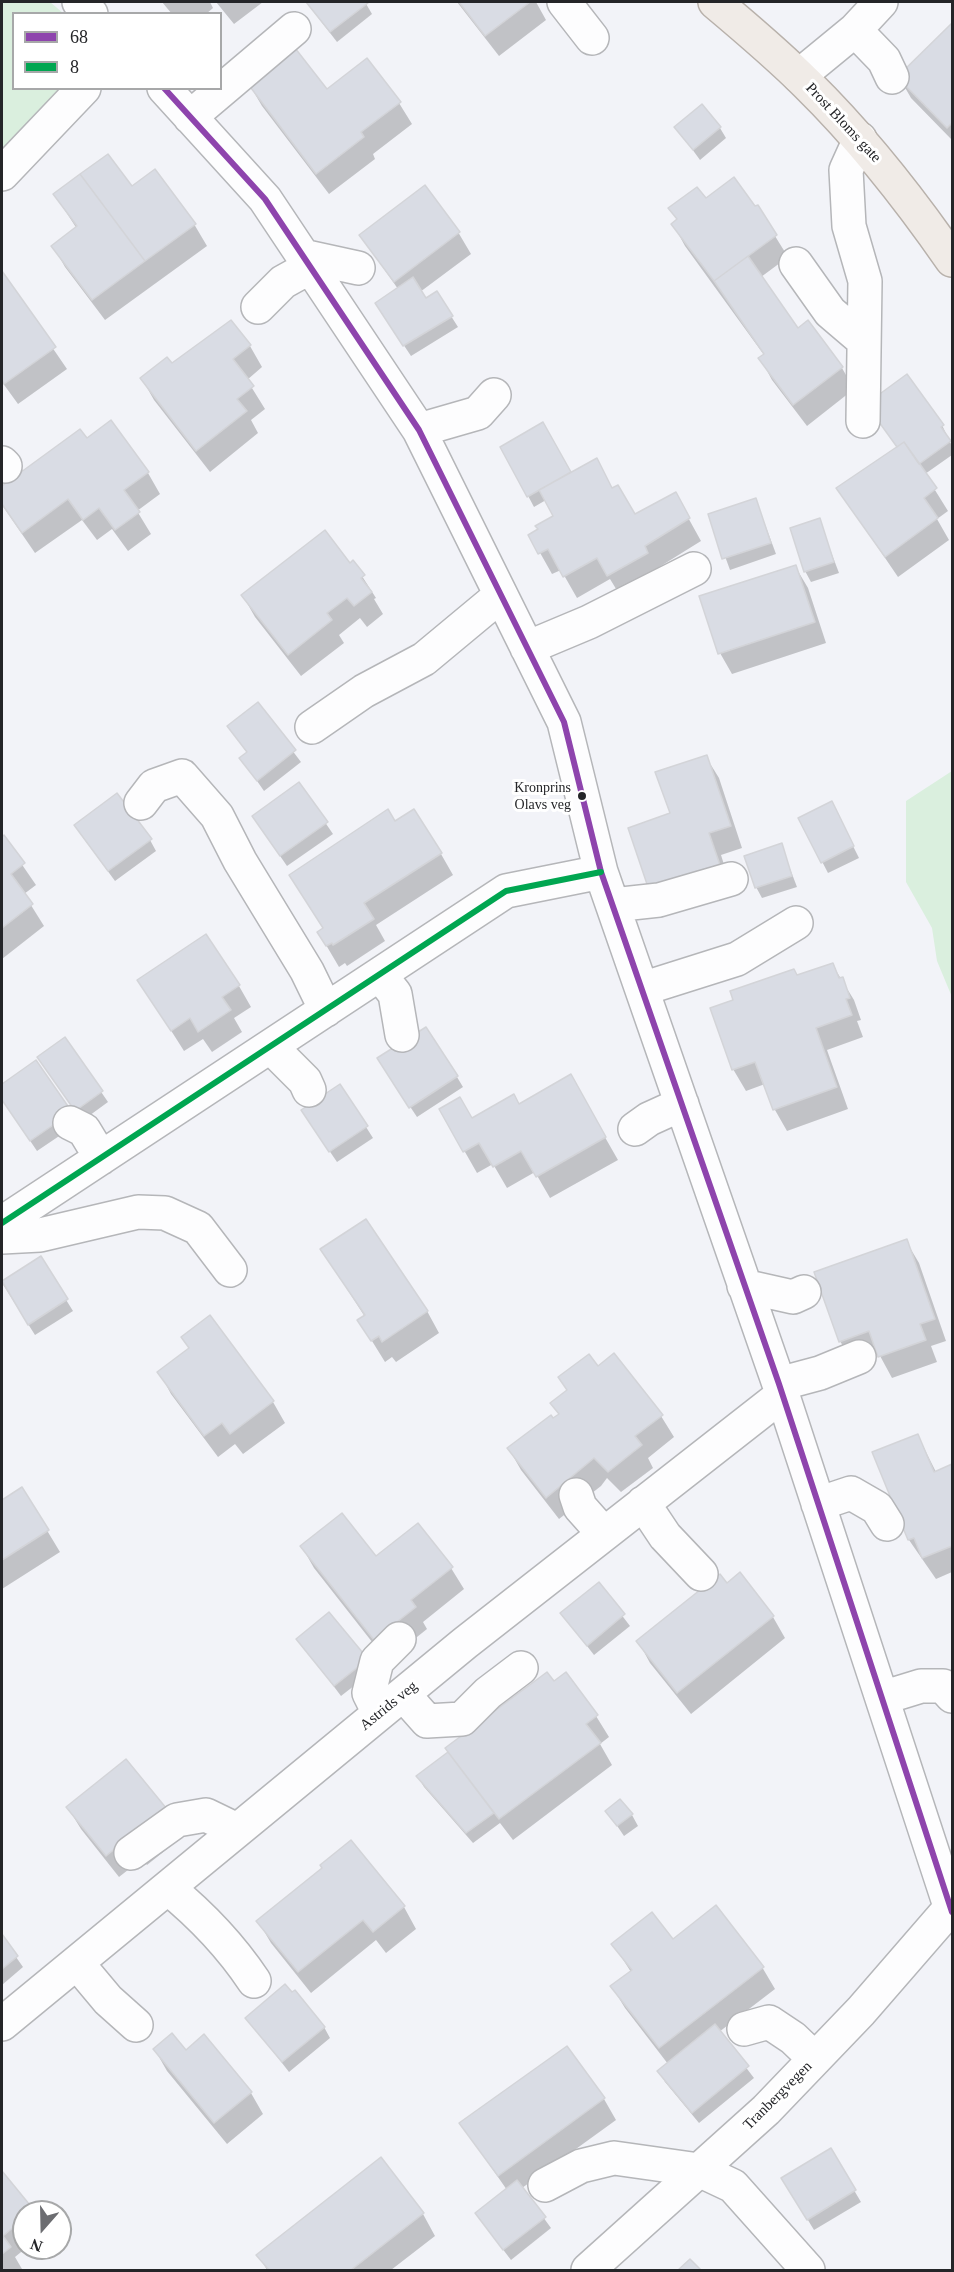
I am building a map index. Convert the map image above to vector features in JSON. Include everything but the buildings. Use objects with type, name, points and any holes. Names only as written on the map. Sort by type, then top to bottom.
[{"type":"main road","name":"Prost Bloms gate","points":[[715,2],[799,76],[860,139],[908,197],[952,260]]},
{"type":"street","points":[[564,2],[592,38]]},
{"type":"street","points":[[799,76],[855,30],[881,2]]},
{"type":"street","points":[[222,90],[294,29]]},
{"type":"street","points":[[855,30],[884,60],[892,77]]},
{"type":"street","points":[[2,174],[82,90]]},
{"type":"street","points":[[166,90],[265,200],[419,430],[564,722],[601,872],[780,1390],[952,1908]]},
{"type":"street","points":[[190,117],[222,90]]},
{"type":"street","points":[[860,139],[846,170],[849,226],[865,281],[863,420]]},
{"type":"street","points":[[258,307],[307,262],[358,268]]},
{"type":"street","points":[[796,264],[830,312],[864,341]]},
{"type":"street","points":[[419,430],[478,413],[494,395]]},
{"type":"street","points":[[527,648],[589,622],[694,569]]},
{"type":"street","points":[[312,727],[364,691],[424,659],[501,595]]},
{"type":"street","points":[[141,803],[154,786],[182,776],[217,816],[240,861],[307,971],[326,1010]]},
{"type":"street","points":[[2,1223],[506,891],[601,872]]},
{"type":"street","points":[[613,905],[658,900],[731,879]]},
{"type":"street","points":[[642,988],[737,959],[796,923]]},
{"type":"street","points":[[380,975],[395,994],[402,1035]]},
{"type":"street","points":[[271,1047],[293,1067],[305,1081],[309,1090]]},
{"type":"street","points":[[635,1129],[649,1119],[682,1104]]},
{"type":"street","points":[[70,1123],[84,1130],[101,1158]]},
{"type":"street","points":[[2,1237],[40,1234],[138,1212],[165,1213],[198,1228],[230,1270]]},
{"type":"street","points":[[744,1286],[793,1297],[804,1292]]},
{"type":"street","points":[[780,1390],[859,1357]]},
{"type":"street","name":"Astrids veg","points":[[2,2024],[391,1703],[564,1581],[604,1534],[780,1390]]},
{"type":"street","points":[[818,1504],[851,1493],[877,1508],[887,1524]]},
{"type":"street","points":[[576,1495],[580,1507],[604,1534]]},
{"type":"street","points":[[643,1503],[665,1536],[701,1574]]},
{"type":"street","points":[[399,1639],[377,1661],[369,1693],[427,1721],[462,1719],[488,1693],[521,1668]]},
{"type":"street","points":[[882,1698],[921,1686],[943,1686],[952,1696]]},
{"type":"street","points":[[131,1853],[177,1820],[206,1815],[237,1830]]},
{"type":"street","points":[[168,1888],[198,1912],[237,1955],[254,1981]]},
{"type":"street","name":"Tranbergvegen","points":[[591,2270],[766,2110],[861,2011],[952,1908]]},
{"type":"street","points":[[77,1963],[108,2000],[136,2025]]},
{"type":"street","points":[[744,2029],[769,2022],[793,2038],[815,2059]]},
{"type":"street","points":[[544,2185],[581,2166],[614,2158],[699,2170],[733,2186],[808,2271]]},
{"type":"green space","points":[[2,2],[50,2],[62,12],[12,12],[12,90],[61,90],[2,154]]},
{"type":"green space","points":[[952,771],[952,997],[937,961],[932,928],[906,882],[906,801]]},
{"type":"transit line","name":"68","points":[[166,90],[265,199],[419,430],[564,722],[601,872],[779,1384],[952,1912]]},
{"type":"transit line","name":"8","points":[[2,1223],[506,891],[601,872]]},
{"type":"place","name":"Kronprins Olavs veg","points":[[582,796]]}]
